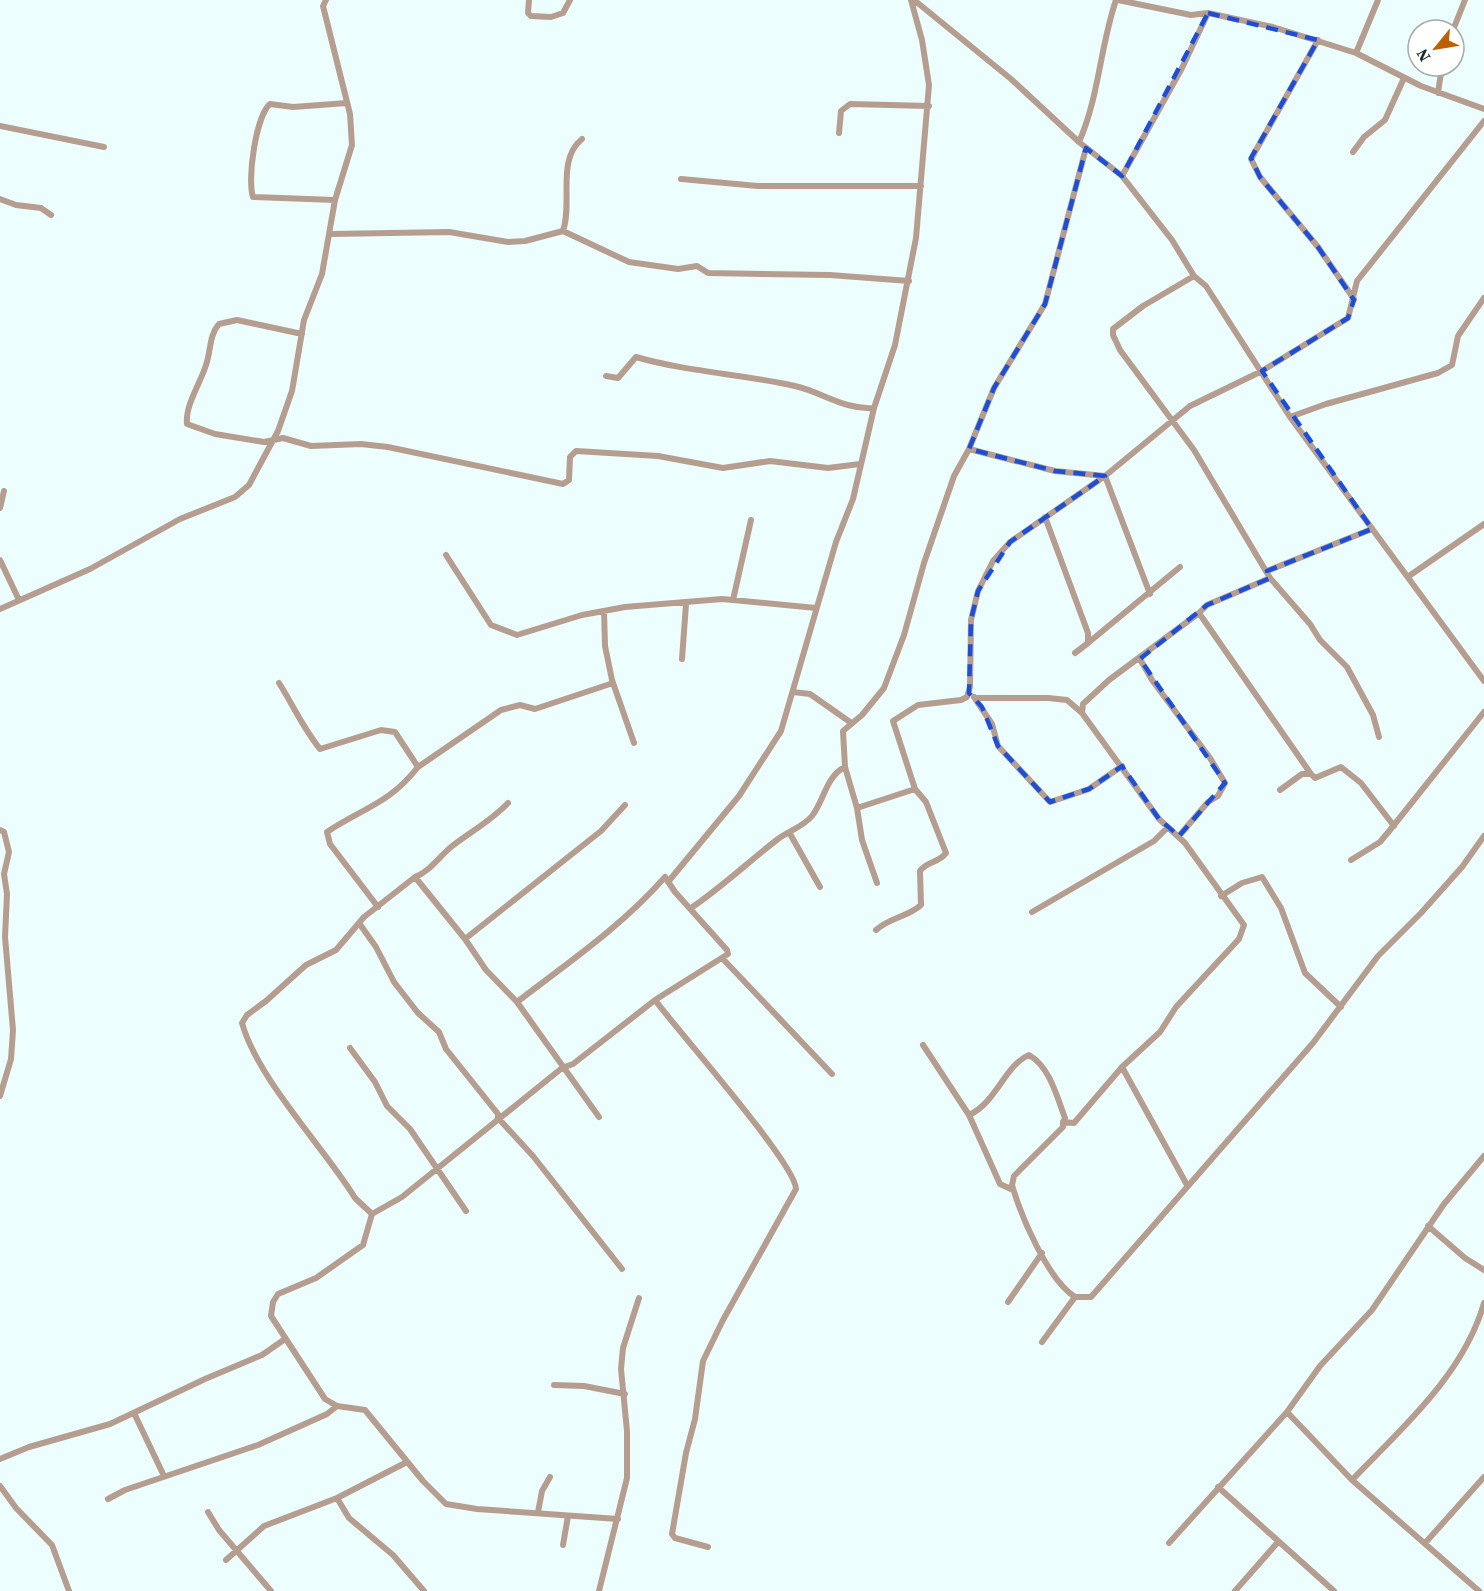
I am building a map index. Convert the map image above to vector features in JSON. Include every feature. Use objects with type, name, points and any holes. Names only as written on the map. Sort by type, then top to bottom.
[{"type":"street","points":[[0,609],[90,569],[180,519],[235,497],[249,484],[278,431],[292,391],[302,334],[311,298],[322,274],[331,234],[335,200],[352,145],[353,128],[325,24],[323,6],[326,0]]},
{"type":"street","points":[[529,0],[528,13],[531,16],[552,17],[563,13],[570,0]]},
{"type":"street","points":[[665,877],[668,882],[739,796],[781,731],[836,542],[853,499],[874,408],[895,345],[909,281],[921,186],[929,85],[922,40],[912,0]]},
{"type":"street","points":[[912,0],[1011,79],[1079,142],[1122,176],[1165,230],[1194,276],[1206,286],[1290,417],[1484,681]]},
{"type":"street","points":[[1079,142],[1091,115],[1102,52],[1117,0],[1191,15],[1208,13],[1317,40],[1356,53],[1438,93],[1484,109]]},
{"type":"street","points":[[1356,53],[1378,0]]},
{"type":"street","points":[[1458,18],[1465,0]]},
{"type":"street","points":[[1122,176],[1182,68],[1208,13]]},
{"type":"street","points":[[1317,40],[1251,159],[1260,177],[1318,247],[1354,300]]},
{"type":"street","points":[[1353,152],[1364,137],[1385,120],[1404,78]]},
{"type":"street","points":[[1438,93],[1440,78]]},
{"type":"street","points":[[335,200],[253,197],[250,186],[254,153],[263,111],[270,104],[293,107],[347,103]]},
{"type":"street","points":[[839,133],[841,111],[850,104],[928,106]]},
{"type":"street","points":[[876,930],[894,917],[915,911],[921,905],[920,871],[930,862],[941,860],[946,853],[926,802],[915,789],[893,721],[918,705],[961,700],[969,693],[971,620],[978,591],[1000,552],[1010,542],[1105,476],[1190,406],[1262,371],[1348,318],[1357,281],[1484,121]]},
{"type":"street","points":[[0,126],[104,147]]},
{"type":"street","points":[[563,231],[567,212],[570,152],[582,138]]},
{"type":"street","points":[[877,883],[862,840],[857,808],[845,767],[843,731],[850,722],[868,708],[884,688],[892,669],[942,507],[957,470],[969,449],[994,388],[1045,304],[1086,148]]},
{"type":"street","points":[[681,178],[758,186],[921,186]]},
{"type":"street","points":[[0,198],[16,205],[41,208],[51,215]]},
{"type":"street","points":[[331,234],[449,232],[508,242],[525,241],[563,231],[629,262],[678,269],[697,266],[708,273],[830,275],[909,281]]},
{"type":"street","points":[[1194,276],[1143,306],[1113,329],[1113,335],[1120,350],[1194,450],[1270,578],[1310,624],[1320,640],[1347,667],[1373,715],[1379,737]]},
{"type":"street","points":[[1290,417],[1326,404],[1438,373],[1452,365],[1458,336],[1484,298]]},
{"type":"street","points":[[302,334],[237,320],[219,324],[212,335],[207,363],[188,413],[187,424],[194,429],[264,442],[283,438],[311,446],[362,444],[388,447],[563,484],[568,480],[570,457],[576,451],[658,456],[723,468],[770,461],[828,468],[860,464]]},
{"type":"street","points":[[606,376],[618,378],[636,357],[660,364],[793,385],[836,402],[874,408]]},
{"type":"street","points":[[969,449],[1055,471],[1105,476]]},
{"type":"street","points":[[1105,476],[1150,594]]},
{"type":"street","points":[[0,508],[4,491]]},
{"type":"street","points":[[1045,517],[1075,603],[1087,627],[1088,643]]},
{"type":"street","points":[[733,600],[751,520]]},
{"type":"street","points":[[1409,576],[1484,524]]},
{"type":"street","points":[[1267,571],[1372,529]]},
{"type":"street","points":[[446,555],[490,625],[517,635],[582,615],[604,611],[733,600],[816,608]]},
{"type":"street","points":[[0,560],[19,600]]},
{"type":"street","points":[[1075,653],[1150,594],[1180,567]]},
{"type":"street","points":[[1082,713],[1083,704],[1090,697],[1207,605],[1270,578]]},
{"type":"street","points":[[682,658],[686,604]]},
{"type":"street","points":[[604,611],[605,646],[613,683],[634,743]]},
{"type":"street","points":[[1199,613],[1311,774],[1315,778],[1322,777],[1341,767],[1361,783],[1394,826]]},
{"type":"street","points":[[1140,659],[1152,680],[1210,758],[1225,783],[1218,796],[1208,802],[1179,836]]},
{"type":"street","points":[[279,683],[297,711],[303,729],[320,749],[381,730],[394,732],[418,767]]},
{"type":"street","points":[[378,907],[330,844],[327,832],[366,812],[402,788],[418,767],[501,710],[520,705],[535,709],[613,683]]},
{"type":"street","points":[[794,692],[810,694],[850,722]]},
{"type":"street","points":[[969,693],[977,698],[992,724],[998,746],[1050,802],[1089,789],[1122,766]]},
{"type":"street","points":[[977,698],[1067,700],[1082,713],[1167,828],[1179,836],[1244,925],[1239,939],[1176,1007],[1160,1032],[1122,1067],[1079,1119],[1071,1124],[1064,1122]]},
{"type":"street","points":[[1351,860],[1380,842],[1484,712]]},
{"type":"street","points":[[691,908],[729,882],[812,816],[838,770],[845,767]]},
{"type":"street","points":[[1280,790],[1302,774],[1311,774]]},
{"type":"street","points":[[857,808],[915,789]]},
{"type":"street","points":[[372,1214],[355,1198],[267,1074],[253,1050],[242,1023],[247,1015],[306,965],[336,950],[359,923],[415,877],[423,874],[453,846],[481,827],[508,803]]},
{"type":"street","points":[[465,939],[601,831],[625,805]]},
{"type":"street","points":[[1032,912],[1154,841],[1167,828]]},
{"type":"street","points":[[0,830],[4,832],[8,843],[4,874],[7,894],[5,937],[13,1030],[11,1059],[0,1096]]},
{"type":"street","points":[[789,832],[819,887]]},
{"type":"street","points":[[969,1115],[981,1108],[1022,1058],[1029,1055],[1039,1062],[1065,1118],[1063,1127],[1057,1135],[1014,1176],[1013,1190],[1054,1275],[1075,1297],[1091,1297],[1313,1043],[1378,956],[1422,913],[1462,867],[1484,836]]},
{"type":"street","points":[[415,877],[465,939],[486,970],[517,1002],[599,1117]]},
{"type":"street","points":[[618,1519],[477,1509],[446,1504],[407,1462],[365,1410],[337,1406],[325,1399],[272,1316],[273,1302],[278,1294],[316,1278],[363,1245],[372,1214],[402,1197],[435,1168],[562,1068],[573,1064],[655,1000],[723,959],[728,950],[675,892],[665,877]]},
{"type":"street","points":[[517,1002],[569,966],[639,907],[665,877]]},
{"type":"street","points":[[1221,896],[1242,883],[1262,877],[1281,908],[1305,973],[1341,1008]]},
{"type":"street","points":[[359,923],[378,951],[386,972],[418,1013],[444,1038],[446,1049],[482,1092],[498,1114],[498,1118],[532,1156],[622,1269]]},
{"type":"street","points":[[723,959],[832,1074]]},
{"type":"street","points":[[655,1000],[758,1128],[788,1168],[796,1184],[796,1189],[723,1320],[700,1372],[695,1419],[686,1453],[672,1533],[675,1538],[708,1547]]},
{"type":"street","points":[[923,1045],[969,1115],[1000,1184],[1013,1190]]},
{"type":"street","points":[[350,1048],[375,1082],[387,1106],[410,1129],[466,1211]]},
{"type":"street","points":[[1122,1067],[1187,1185]]},
{"type":"street","points":[[1169,1543],[1287,1412],[1320,1366],[1378,1302],[1428,1226],[1482,1160]]},
{"type":"street","points":[[1428,1226],[1465,1258],[1484,1270]]},
{"type":"street","points":[[1008,1302],[1042,1253]]},
{"type":"street","points":[[1042,1342],[1075,1297]]},
{"type":"street","points":[[599,1591],[627,1479],[625,1394],[621,1369],[623,1348],[639,1298]]},
{"type":"street","points":[[1352,1480],[1404,1427],[1458,1363],[1480,1319],[1484,1303]]},
{"type":"street","points":[[0,1459],[29,1447],[110,1424],[205,1379],[262,1356],[285,1339]]},
{"type":"street","points":[[554,1385],[584,1386],[625,1394]]},
{"type":"street","points":[[108,1499],[164,1476],[258,1445],[327,1414],[337,1406]]},
{"type":"street","points":[[1287,1412],[1352,1480],[1426,1542],[1479,1591]]},
{"type":"street","points":[[134,1413],[164,1476]]},
{"type":"street","points":[[226,1560],[264,1526],[337,1498],[407,1462]]},
{"type":"street","points":[[538,1512],[542,1491],[550,1477]]},
{"type":"street","points":[[1426,1542],[1484,1477]]},
{"type":"street","points":[[0,1486],[16,1508],[52,1545],[69,1591]]},
{"type":"street","points":[[1218,1487],[1334,1591]]},
{"type":"street","points":[[337,1498],[349,1518],[393,1555],[424,1591]]},
{"type":"street","points":[[208,1512],[236,1550],[271,1591]]},
{"type":"street","points":[[563,1545],[568,1516]]},
{"type":"street","points":[[1235,1591],[1278,1542]]},
{"type":"highlighted area","points":[[1208,13],[1318,40],[1251,158],[1260,177],[1318,247],[1354,300],[1348,318],[1262,371],[1372,529],[1267,571],[1270,578],[1207,605],[1140,659],[1225,783],[1179,836],[1159,819],[1122,766],[1089,789],[1050,802],[998,746],[982,707],[969,693],[971,620],[978,591],[1010,542],[1105,476],[1055,471],[969,449],[994,388],[1045,304],[1086,148],[1122,176]]}]
